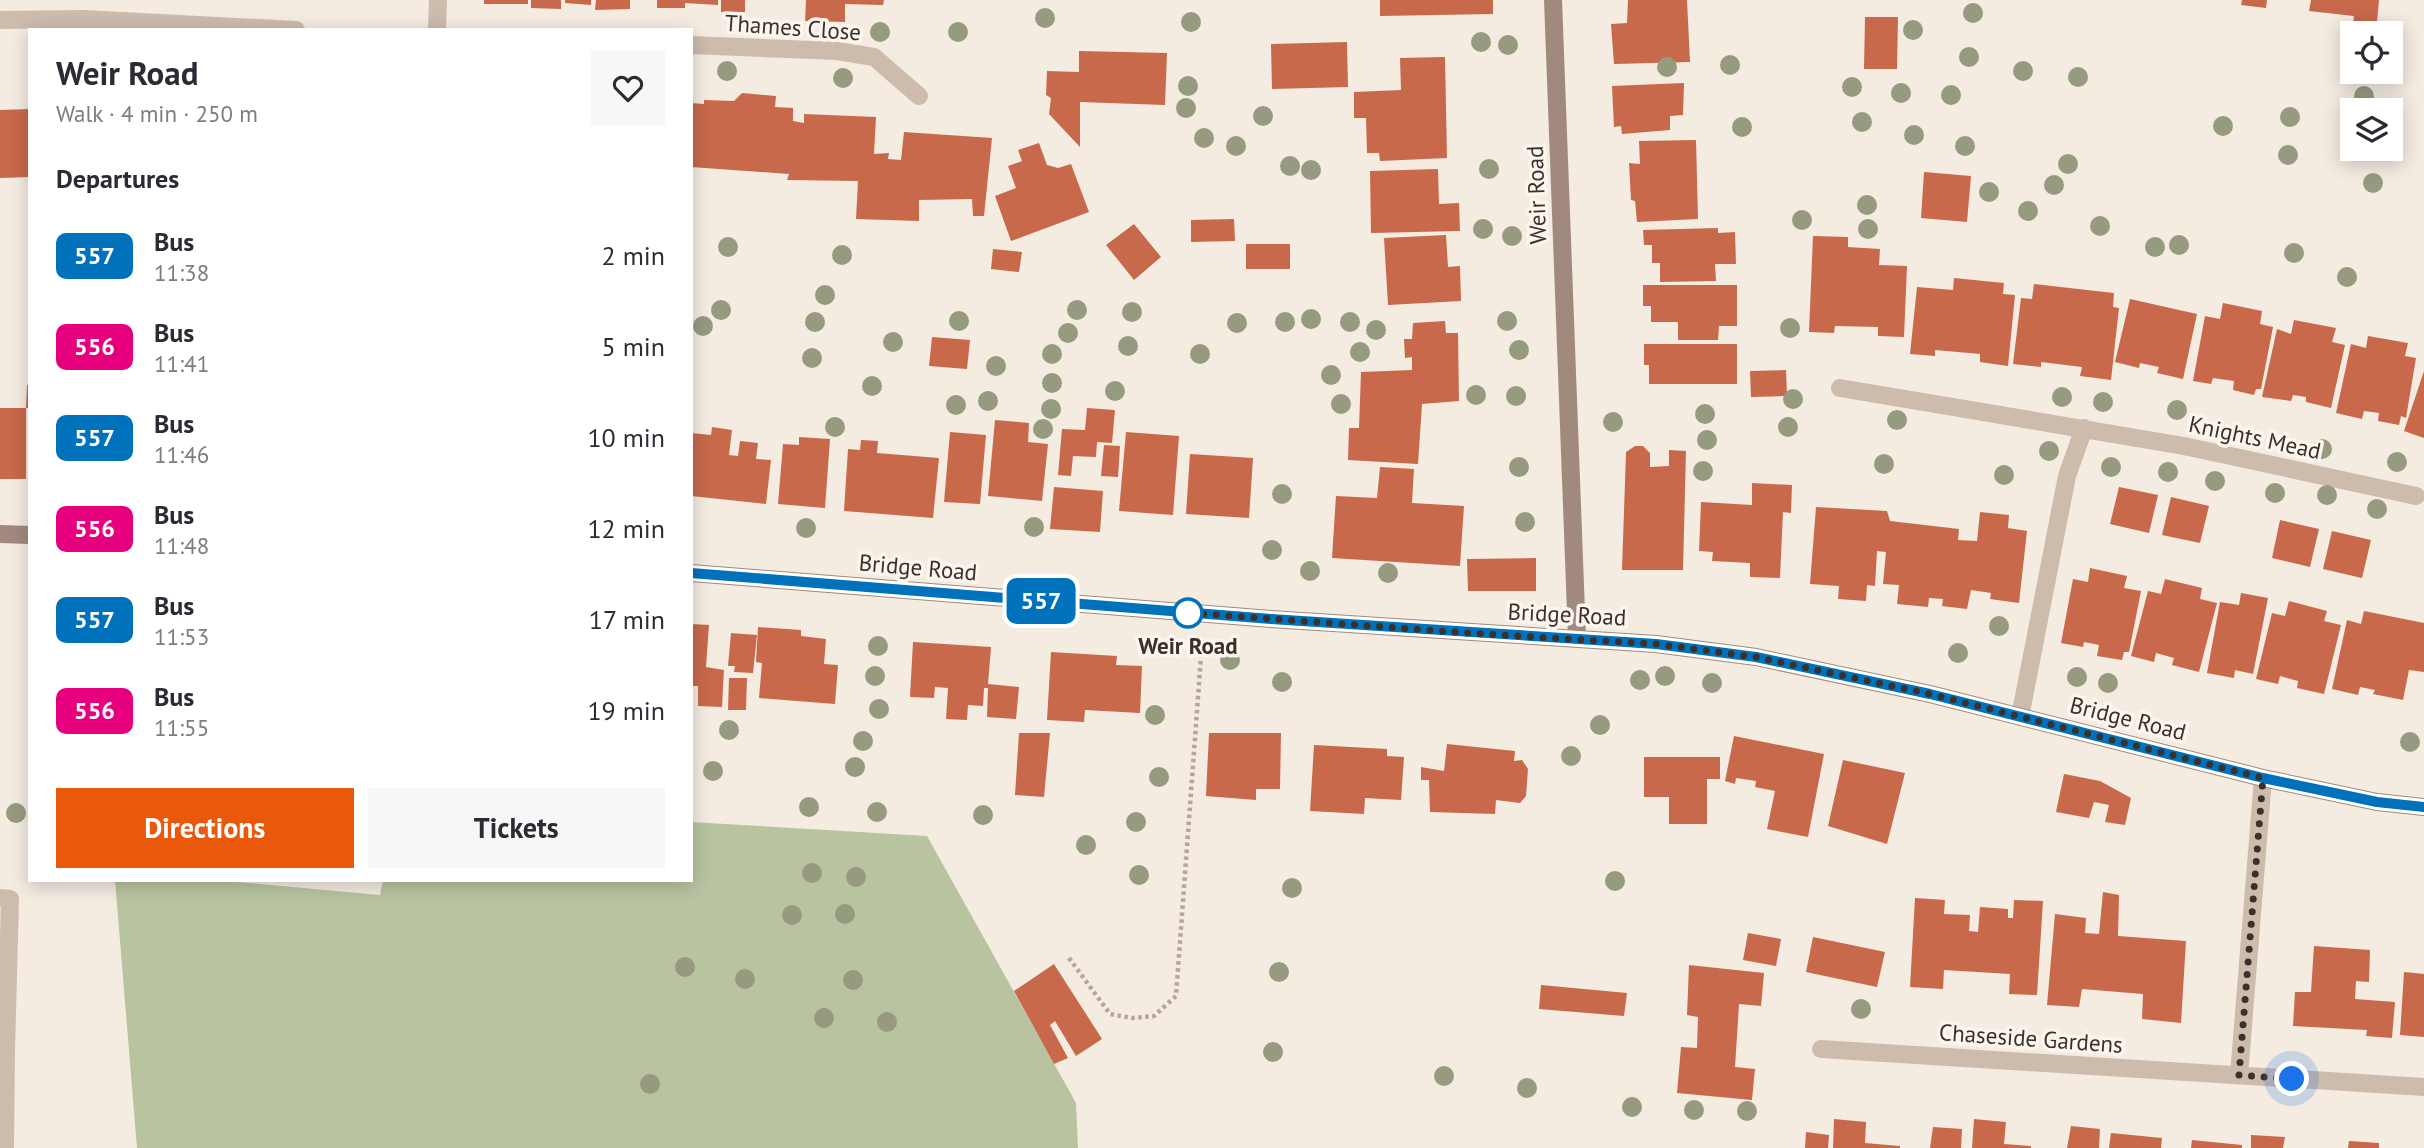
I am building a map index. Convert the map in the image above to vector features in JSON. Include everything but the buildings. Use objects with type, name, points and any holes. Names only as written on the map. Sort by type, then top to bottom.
[{"type":"main road","name":"Weir Road","points":[[1553,0],[1577,639]]},
{"type":"main road","points":[[0,534],[28,535]]},
{"type":"main road","name":"Bridge Road","points":[[693,573],[1204,614],[1656,644],[1756,657],[1930,694],[2263,778],[2377,802],[2424,807]]},
{"type":"street","points":[[437,28],[438,0]]},
{"type":"street","points":[[0,20],[84,19],[213,28]]},
{"type":"street","name":"Thames Close","points":[[693,45],[837,51],[874,57],[919,96]]},
{"type":"street","name":"Knights Mead","points":[[1840,388],[2184,446],[2416,496]]},
{"type":"street","points":[[2020,717],[2067,476],[2084,428]]},
{"type":"street","points":[[2239,1075],[2263,778]]},
{"type":"street","points":[[0,898],[10,899],[3,1051],[5,1148]]},
{"type":"street","name":"Chaseside Gardens","points":[[1821,1049],[2424,1087]]},
{"type":"path","points":[[1069,958],[1110,1014],[1132,1018],[1154,1016],[1176,996],[1204,614]]},
{"type":"green space","points":[[693,822],[927,836],[1076,1103],[1078,1148],[137,1148],[115,882],[237,882],[380,895],[383,882],[693,882]]},
{"type":"bus line","name":"557","points":[[693,573],[1271,619],[1656,644],[1756,657],[1930,694],[2263,778],[2377,802],[2424,807]]},
{"type":"place","name":"Weir Road","points":[[1188,613]]},
{"type":"route","points":[[1188,613],[1177,612],[1656,644],[1756,657],[1930,694],[2263,778],[2239,1075],[2292,1079]]}]
